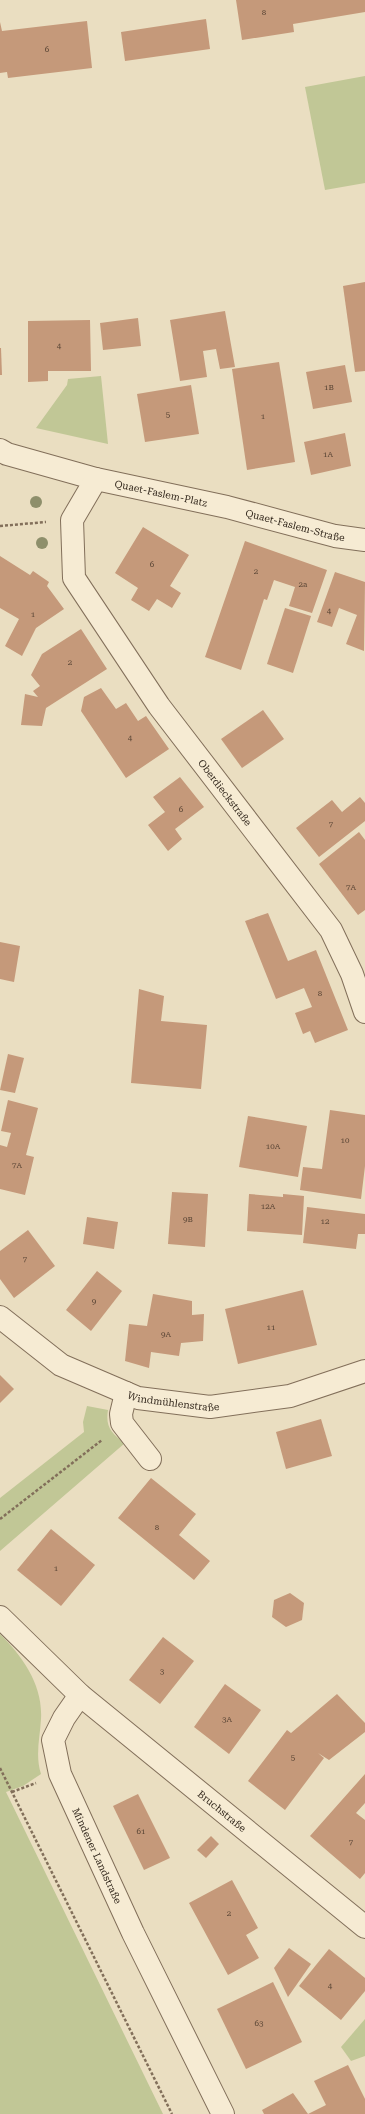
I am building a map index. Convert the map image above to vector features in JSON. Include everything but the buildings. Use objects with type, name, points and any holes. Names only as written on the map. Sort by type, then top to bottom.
[{"type":"street","name":"Quaet-Faslem-Platz","points":[[4,452],[96,479],[227,507]]},
{"type":"street","points":[[72,520],[96,479]]},
{"type":"street","name":"Quaet-Faslem-Straße","points":[[227,507],[335,536],[365,540]]},
{"type":"street","name":"Oberdieckstraße","points":[[72,520],[74,578],[159,706],[331,930],[352,974],[365,1012]]},
{"type":"street","name":"Windmühlenstraße","points":[[0,1317],[61,1365],[138,1398],[210,1407],[290,1396],[365,1371]]},
{"type":"street","points":[[126,1393],[121,1414],[122,1423],[150,1459]]},
{"type":"street","points":[[0,1617],[80,1695]]},
{"type":"street","name":"Bruchstraße","points":[[80,1695],[365,1927]]},
{"type":"street","name":"Mindener Landstraße","points":[[80,1695],[64,1718],[53,1740],[60,1774],[132,1933],[223,2114]]},
{"type":"path","points":[[0,526],[72,520]]},
{"type":"path","points":[[0,1519],[122,1423]]},
{"type":"path","points":[[0,1768],[172,2114]]},
{"type":"green space","points":[[365,76],[365,183],[325,190],[305,87]]},
{"type":"green space","points":[[101,376],[108,444],[36,428],[67,385],[68,379]]},
{"type":"green space","points":[[87,1406],[108,1410],[107,1416],[110,1430],[125,1443],[0,1551],[0,1498],[84,1432],[83,1422]]},
{"type":"green space","points":[[0,1634],[24,1662],[30,1672],[39,1695],[41,1707],[38,1760],[41,1774],[23,1786],[6,1792],[163,2114],[0,2114]]},
{"type":"green space","points":[[365,2019],[365,2056],[351,2061],[341,2047]]}]
